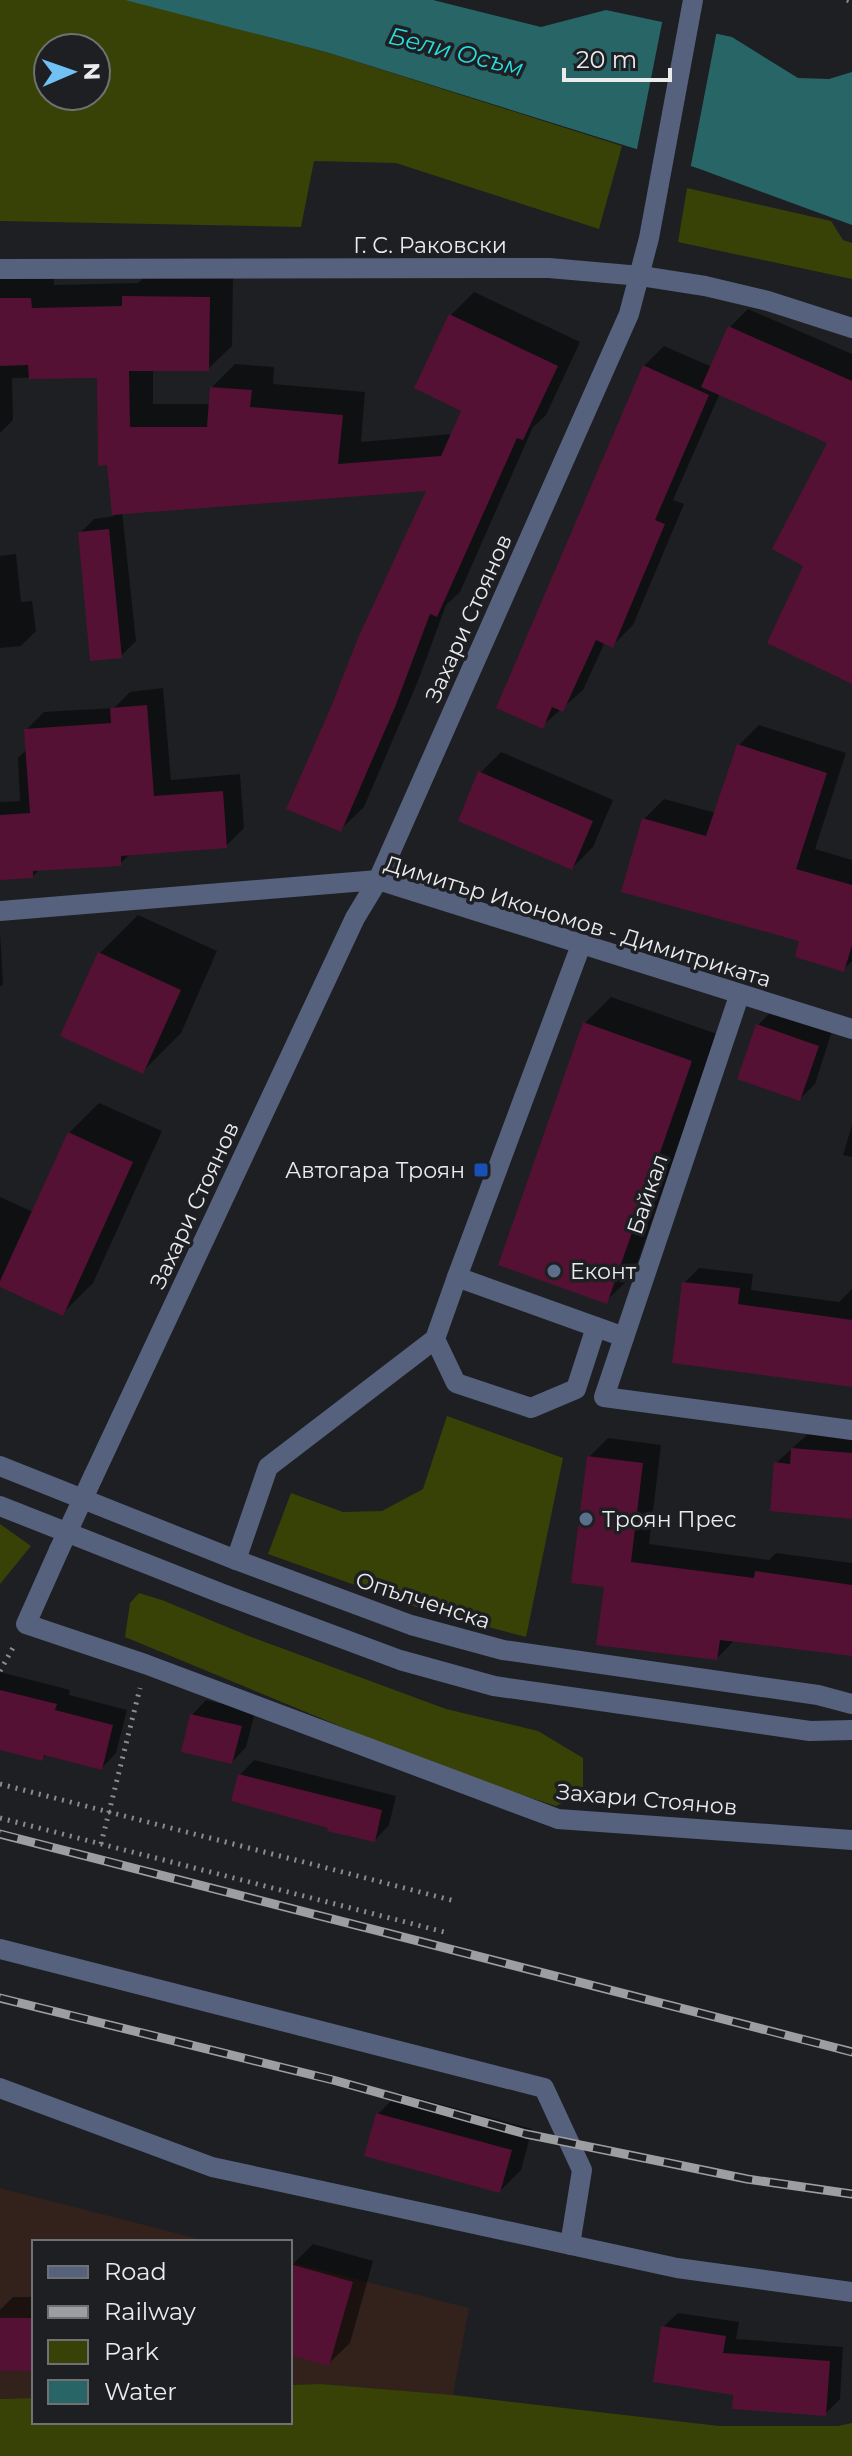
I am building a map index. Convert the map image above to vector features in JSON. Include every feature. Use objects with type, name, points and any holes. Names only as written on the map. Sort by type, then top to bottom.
[{"type":"street","name":"Захари Стоянов","points":[[693,3],[649,238],[629,314],[378,880],[355,918],[26,1624],[145,1664],[558,1819],[852,1840]]},
{"type":"street","name":"Г. С. Раковски","points":[[0,269],[549,268],[641,276],[705,286],[768,301],[852,328]]},
{"type":"street","name":"Димитър Икономов - Димитриката","points":[[0,911],[378,880],[739,996],[852,1029]]},
{"type":"street","points":[[236,1560],[268,1467],[435,1339],[581,945]]},
{"type":"street","name":"Байкал","points":[[739,996],[604,1397],[852,1430]]},
{"type":"street","points":[[457,1277],[624,1337]]},
{"type":"street","points":[[435,1339],[456,1383],[531,1408],[576,1389],[596,1327]]},
{"type":"street","name":"Опълченска","points":[[0,1466],[236,1560],[411,1625],[503,1650],[818,1695],[852,1704]]},
{"type":"street","points":[[0,1506],[400,1660],[494,1686],[810,1731],[852,1730]]},
{"type":"street","points":[[0,1949],[544,2088],[582,2170],[570,2245]]},
{"type":"street","points":[[0,2088],[212,2167],[677,2268],[852,2292]]},
{"type":"path","points":[[101,1844],[145,1664]]},
{"type":"path","points":[[0,1784],[455,1901]]},
{"type":"path","points":[[0,1818],[448,1933]]},
{"type":"shaded area","points":[[0,2188],[203,2240],[32,2240],[32,2398],[0,2399]]},
{"type":"shaded area","points":[[292,2263],[469,2308],[453,2395],[321,2384],[292,2385]]},
{"type":"green space","points":[[0,0],[127,0],[326,52],[622,146],[599,229],[396,163],[314,161],[301,227],[0,221]]},
{"type":"green space","points":[[687,188],[831,221],[843,240],[852,243],[852,279],[678,242]]},
{"type":"green space","points":[[447,1416],[563,1458],[526,1637],[425,1610],[268,1554],[291,1493],[343,1512],[382,1511],[423,1489]]},
{"type":"green space","points":[[0,1524],[31,1546],[0,1584]]},
{"type":"green space","points":[[139,1593],[446,1709],[538,1731],[583,1758],[583,1793],[556,1806],[453,1773],[125,1637],[130,1603]]},
{"type":"green space","points":[[321,2384],[453,2395],[719,2426],[838,2426],[852,2423],[852,2456],[0,2456],[0,2399],[32,2398],[32,2424],[292,2424],[292,2385]]},
{"type":"water","name":"Бели Осъм","points":[[125,0],[433,0],[541,27],[606,10],[732,37],[798,78],[829,79],[852,72],[852,225],[697,168],[326,52]]},
{"type":"pier","points":[[663,18],[717,30],[690,170],[636,154]]},
{"type":"building","points":[[122,296],[210,297],[209,371],[129,371],[130,427],[207,427],[210,387],[252,390],[250,407],[343,415],[338,464],[441,456],[461,411],[414,388],[449,314],[558,366],[523,440],[517,438],[437,617],[430,614],[395,707],[341,832],[286,809],[358,638],[426,491],[112,515],[107,465],[98,466],[97,378],[29,379],[28,365],[0,366],[0,298],[31,298],[32,308],[122,306]]},
{"type":"building","points":[[728,326],[852,381],[852,684],[767,643],[803,566],[772,549],[827,443],[701,387]]},
{"type":"building","points":[[643,365],[709,395],[655,520],[665,524],[613,648],[596,640],[563,712],[552,707],[543,729],[496,708]]},
{"type":"building","points":[[109,529],[122,658],[90,661],[78,532]]},
{"type":"building","points":[[147,705],[154,796],[223,791],[227,848],[121,856],[121,866],[33,871],[33,878],[0,880],[0,815],[30,813],[24,729],[111,723],[110,708]]},
{"type":"building","points":[[737,744],[827,773],[796,869],[852,885],[852,945],[844,972],[795,957],[799,941],[621,892],[642,818],[706,836]]},
{"type":"building","points":[[478,771],[593,821],[572,870],[458,821]]},
{"type":"building","points":[[98,952],[181,990],[143,1074],[60,1036]]},
{"type":"building","points":[[583,1022],[692,1061],[607,1304],[498,1265]]},
{"type":"building","points":[[756,1024],[819,1046],[800,1101],[737,1079]]},
{"type":"building","points":[[68,1132],[133,1162],[63,1316],[0,1287],[0,1281]]},
{"type":"building","points":[[682,1282],[740,1288],[738,1304],[852,1320],[852,1387],[672,1363]]},
{"type":"building","points":[[791,1448],[852,1453],[852,1519],[770,1511],[774,1462],[790,1464]]},
{"type":"building","points":[[587,1456],[643,1463],[631,1562],[754,1578],[755,1571],[852,1585],[852,1656],[720,1640],[717,1660],[596,1645],[604,1587],[571,1583]]},
{"type":"building","points":[[0,1690],[57,1704],[55,1710],[113,1725],[102,1770],[44,1755],[43,1761],[0,1750]]},
{"type":"building","points":[[190,1714],[242,1726],[232,1764],[181,1752]]},
{"type":"building","points":[[238,1774],[382,1810],[375,1842],[327,1831],[328,1828],[231,1801]]},
{"type":"building","points":[[376,2113],[512,2150],[500,2193],[364,2156]]},
{"type":"building","points":[[292,2265],[353,2282],[329,2366],[292,2356]]},
{"type":"building","points":[[0,2318],[32,2318],[32,2371],[0,2371]]},
{"type":"building","points":[[661,2326],[726,2336],[723,2353],[830,2361],[826,2416],[732,2409],[733,2395],[653,2382]]},
{"type":"railway","points":[[0,1834],[852,2052]]},
{"type":"railway","points":[[0,1998],[333,2080],[526,2134],[747,2179],[852,2194]]},
{"type":"place","name":"Автогара Троян","points":[[481,1170]]},
{"type":"place","name":"Еконт","points":[[554,1271]]},
{"type":"place","name":"Троян Прес","points":[[586,1519]]}]
